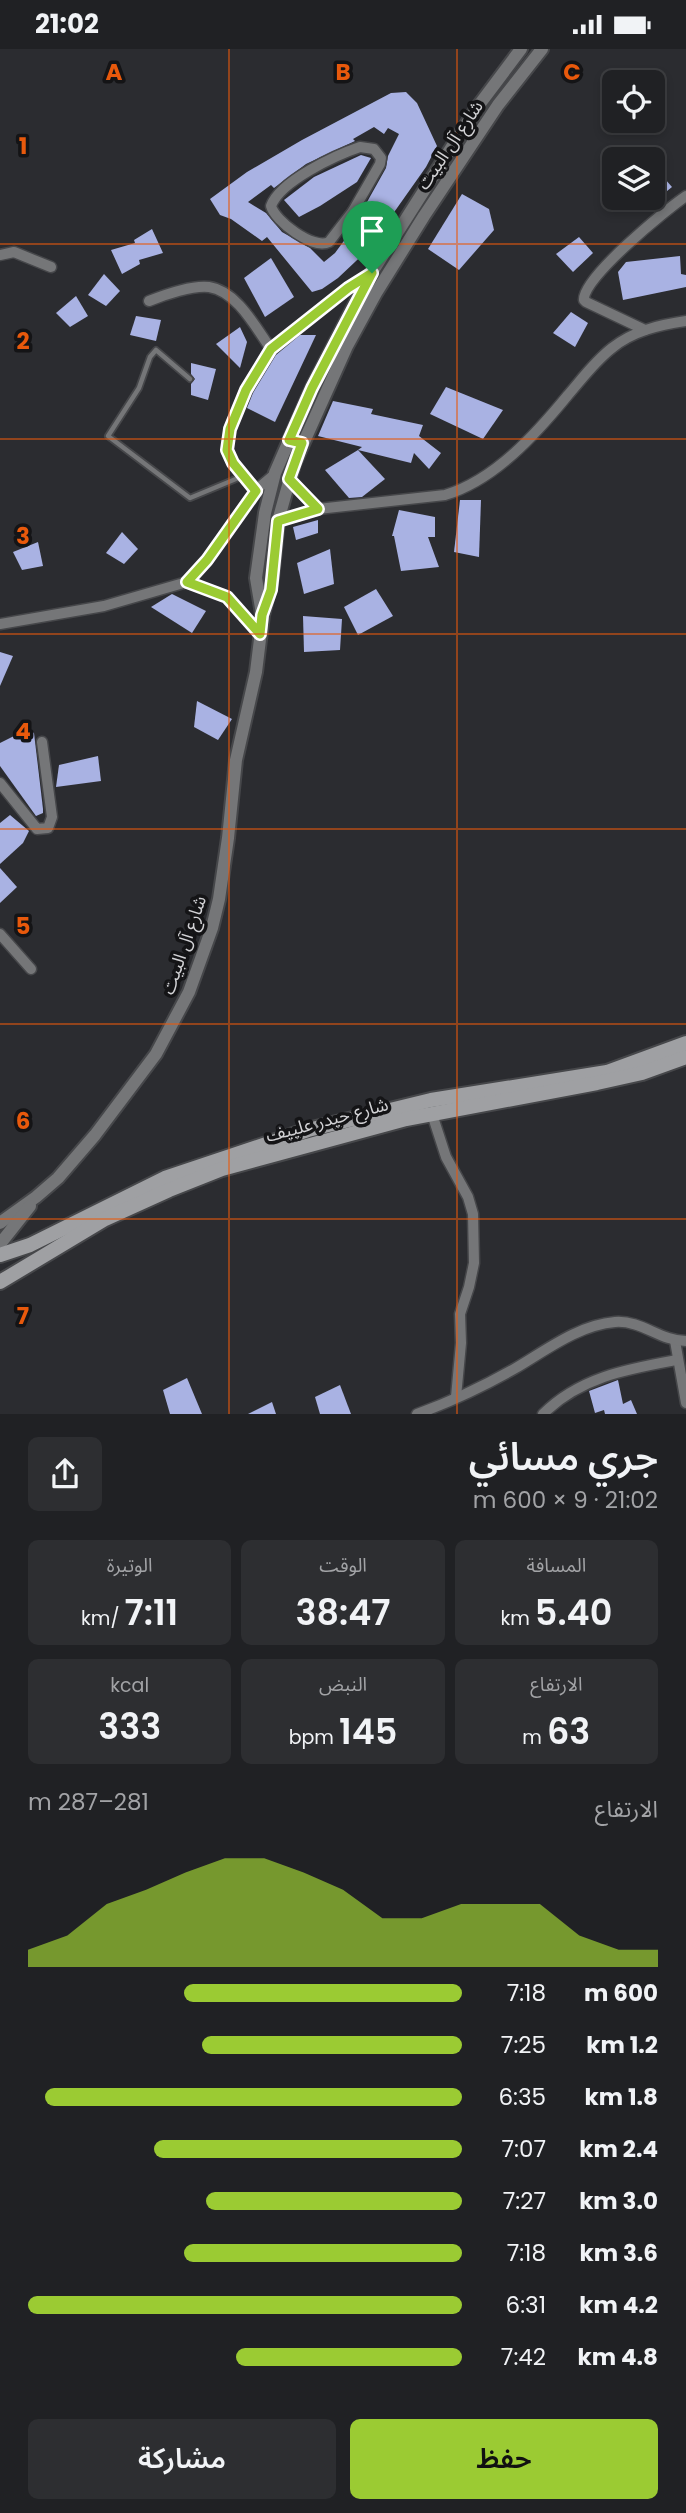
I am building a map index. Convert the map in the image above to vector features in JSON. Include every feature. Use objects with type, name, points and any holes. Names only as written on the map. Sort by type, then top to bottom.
[{"type":"main road","name":"شارع حيدر علييف","points":[[0,1256],[30,1245],[165,1178],[308,1130],[430,1100],[607,1072],[686,1043]]},
{"type":"main road","name":"شارع حيدر علييف","points":[[0,1282],[105,1219],[196,1178],[293,1148],[432,1114],[642,1073],[686,1057]]},
{"type":"main road","points":[[0,1256],[4,1268],[0,1282]]},
{"type":"street","name":"شارع آل البيت","points":[[0,1223],[36,1197],[74,1161],[156,1054],[189,992],[219,899],[236,759],[256,672],[262,615],[271,590],[278,521],[296,442],[312,388],[393,238],[476,109],[521,49]]},
{"type":"street","name":"شارع آل البيت","points":[[262,615],[257,592],[256,561],[275,473],[296,442],[376,293],[424,215],[498,105],[542,49]]},
{"type":"street","points":[[368,147],[378,153],[380,164],[353,211],[335,236],[324,245],[309,240],[292,229],[276,216],[271,206],[275,197],[294,181],[346,152],[368,147]]},
{"type":"street","points":[[645,330],[586,302],[583,293],[603,267],[686,196]]},
{"type":"street","points":[[353,211],[393,238]]},
{"type":"street","points":[[0,255],[14,252],[51,267]]},
{"type":"street","points":[[256,491],[230,458],[227,441],[246,390],[271,349],[348,288],[372,273]]},
{"type":"street","points":[[149,301],[168,294],[201,288],[216,290],[233,300],[271,349]]},
{"type":"street","points":[[278,521],[318,509],[445,495],[469,485],[527,441],[599,359],[613,347],[645,330],[686,321]]},
{"type":"street","points":[[0,624],[104,606],[187,582],[207,560],[256,491],[275,473]]},
{"type":"street","points":[[289,479],[318,509]]},
{"type":"street","points":[[187,582],[227,597],[260,634]]},
{"type":"street","points":[[0,783],[37,829],[48,828],[52,817],[43,742]]},
{"type":"street","points":[[0,935],[31,969]]},
{"type":"street","points":[[432,1114],[446,1157],[468,1197],[473,1214],[474,1263],[460,1314],[461,1343],[456,1397]]},
{"type":"street","name":"شارع آل البيت","points":[[0,1244],[36,1197]]},
{"type":"street","points":[[417,1414],[433,1411],[552,1346],[593,1327],[627,1322],[681,1341],[677,1360],[686,1403]]},
{"type":"street","points":[[543,1414],[558,1400],[583,1384],[677,1360]]},
{"type":"lane","points":[[190,379],[156,350],[149,357],[139,388],[108,436],[190,498],[244,476]]},
{"type":"building","points":[[406,92],[417,103],[437,146],[426,167],[390,218],[367,202],[386,168],[388,156],[399,134],[388,128],[384,134],[374,127],[353,139],[355,141],[306,164],[274,188],[271,185],[248,202],[266,213],[282,232],[310,248],[324,262],[335,253],[357,223],[376,236],[373,245],[338,278],[322,289],[312,292],[267,237],[262,241],[231,219],[220,215],[210,199],[247,172],[302,140],[391,93]]},
{"type":"building","points":[[361,155],[371,158],[357,182],[320,206],[299,217],[284,200],[314,177]]},
{"type":"building","points":[[665,179],[672,187],[665,193]]},
{"type":"building","points":[[462,194],[489,209],[494,230],[459,270],[428,249]]},
{"type":"building","points":[[152,229],[163,253],[139,260],[140,264],[122,274],[111,250],[135,243],[134,240]]},
{"type":"building","points":[[579,237],[593,253],[573,272],[556,254]]},
{"type":"building","points":[[680,256],[681,274],[686,275],[686,287],[623,300],[618,272],[626,262]]},
{"type":"building","points":[[271,258],[294,297],[265,317],[244,278]]},
{"type":"building","points":[[104,274],[120,291],[106,306],[88,295]]},
{"type":"building","points":[[76,296],[88,316],[70,327],[56,313]]},
{"type":"building","points":[[571,312],[588,323],[575,347],[553,333]]},
{"type":"building","points":[[136,316],[161,320],[156,341],[130,335]]},
{"type":"building","points":[[240,327],[247,342],[240,368],[216,344]]},
{"type":"building","points":[[300,335],[316,335],[275,422],[247,408],[276,355]]},
{"type":"building","points":[[191,363],[216,369],[208,400],[191,395],[191,384],[195,379],[191,374]]},
{"type":"building","points":[[446,387],[503,410],[483,439],[430,414]]},
{"type":"building","points":[[333,401],[373,409],[371,414],[423,425],[419,436],[441,453],[429,469],[414,453],[411,463],[358,450],[362,447],[318,436]]},
{"type":"building","points":[[358,450],[385,479],[362,497],[349,498],[325,470]]},
{"type":"building","points":[[460,500],[481,500],[479,557],[454,552]]},
{"type":"building","points":[[399,510],[435,517],[435,537],[428,537],[439,567],[401,571],[392,536]]},
{"type":"building","points":[[318,520],[318,533],[296,540],[293,527]]},
{"type":"building","points":[[122,532],[138,549],[124,564],[106,553]]},
{"type":"building","points":[[38,542],[43,566],[22,570],[13,552]]},
{"type":"building","points":[[330,549],[334,584],[304,594],[297,563]]},
{"type":"building","points":[[376,589],[393,616],[358,635],[344,607]]},
{"type":"building","points":[[172,594],[206,611],[192,633],[151,607]]},
{"type":"building","points":[[303,616],[342,619],[340,650],[304,652]]},
{"type":"building","points":[[0,652],[13,656],[0,686]]},
{"type":"building","points":[[197,701],[232,719],[218,740],[194,727]]},
{"type":"building","points":[[28,729],[34,733],[43,809],[43,813],[36,816],[0,766],[0,743]]},
{"type":"building","points":[[98,756],[101,781],[56,787],[59,765]]},
{"type":"building","points":[[10,815],[29,831],[23,843],[0,864],[0,823]]},
{"type":"building","points":[[0,868],[17,887],[0,903]]},
{"type":"building","points":[[187,1378],[202,1414],[170,1414],[163,1390]]},
{"type":"building","points":[[618,1380],[623,1404],[631,1400],[637,1414],[605,1414],[604,1410],[595,1413],[589,1391]]},
{"type":"building","points":[[340,1385],[351,1414],[320,1414],[315,1397]]},
{"type":"building","points":[[272,1402],[276,1414],[248,1414]]},
{"type":"route","points":[[372,273],[347,317],[289,440],[302,443],[289,479],[318,509],[278,521],[271,590],[262,615],[260,634],[227,597],[187,582],[207,560],[256,491],[230,458],[227,441],[230,429],[246,390],[271,349],[348,288],[372,273]]}]
